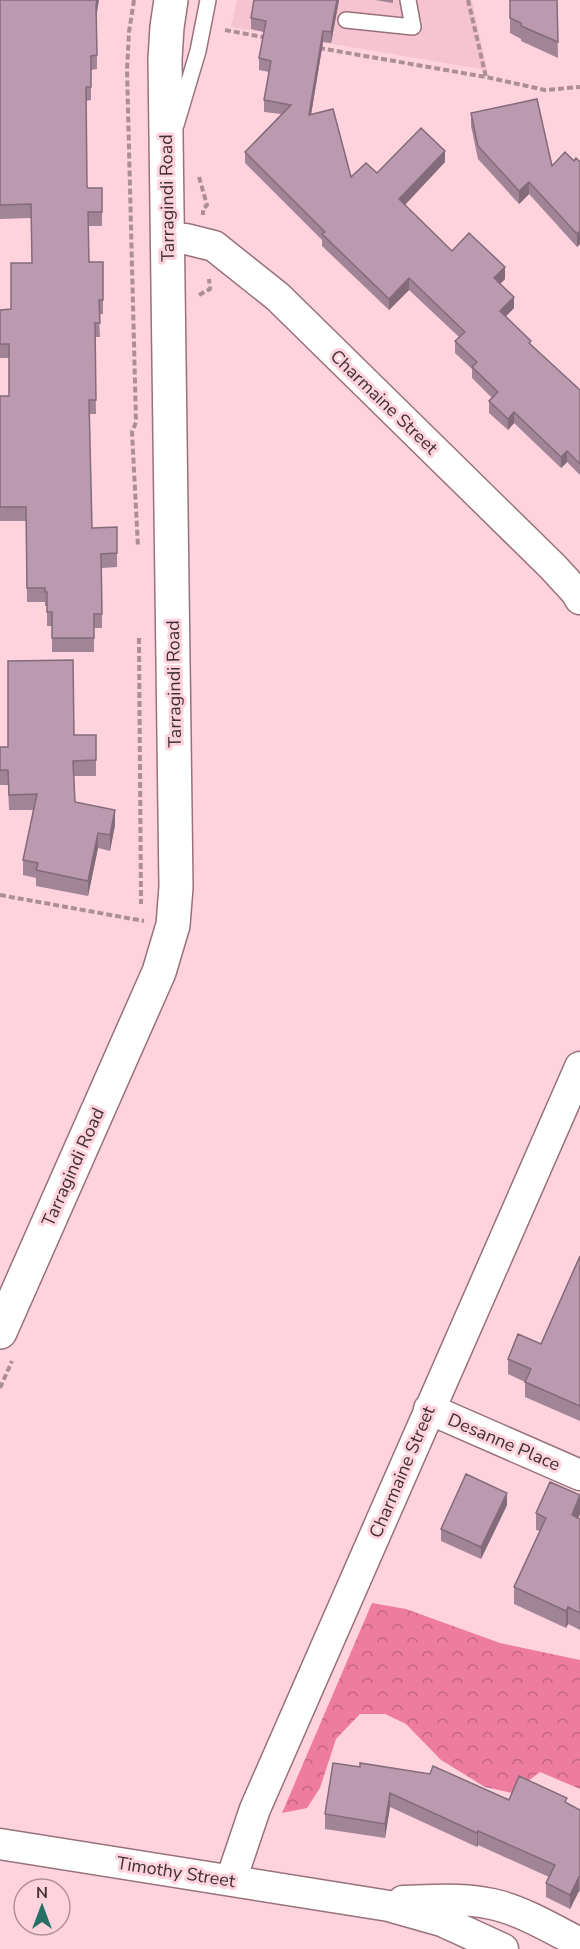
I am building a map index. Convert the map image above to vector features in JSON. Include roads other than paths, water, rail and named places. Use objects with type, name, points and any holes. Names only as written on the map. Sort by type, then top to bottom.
[{"type":"street","name":"Tarragindi Road","points":[[0,1332],[159,972],[173,926],[176,887],[166,152],[166,42],[171,0]]},
{"type":"street","name":"Charmaine Street","points":[[168,240],[186,239],[214,246],[278,297],[553,567],[580,599]]},
{"type":"street","name":"Charmaine Street","points":[[231,1880],[255,1809],[580,1067]]},
{"type":"street","name":"Desanne Place","points":[[429,1409],[580,1475]]},
{"type":"street","name":"Timothy Street","points":[[0,1844],[389,1906],[442,1921],[502,1949]]},
{"type":"street","name":"Timothy Street","points":[[352,1899],[463,1900],[498,1905],[531,1917],[580,1943]]},
{"type":"lane","points":[[166,152],[198,51],[208,0]]},
{"type":"lane","points":[[346,20],[413,27],[408,0]]}]
